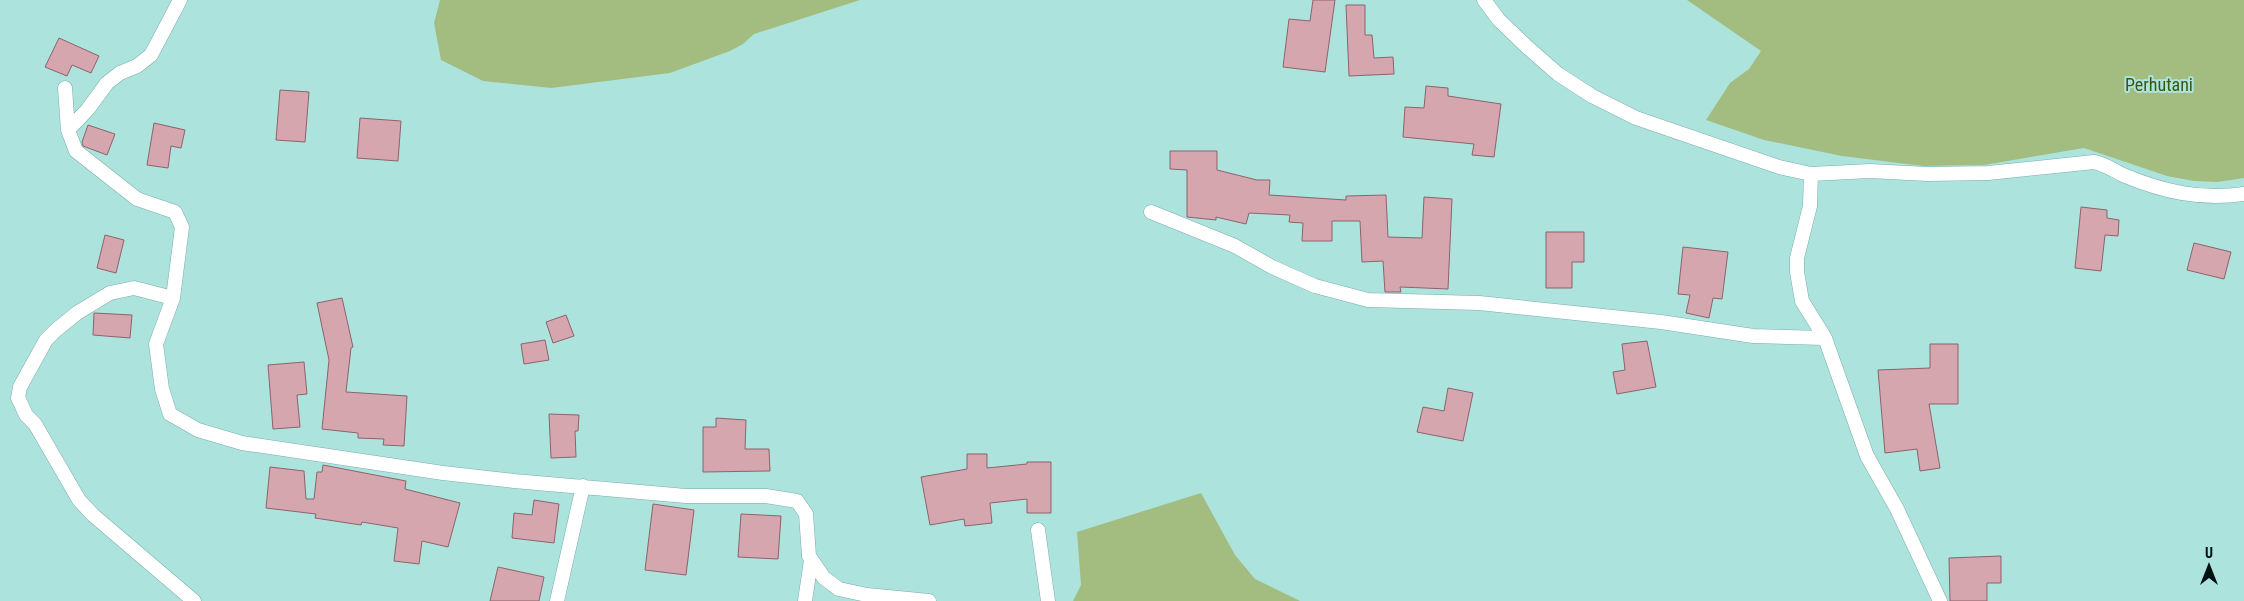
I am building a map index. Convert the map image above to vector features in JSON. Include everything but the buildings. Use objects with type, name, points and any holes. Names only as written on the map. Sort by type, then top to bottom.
[{"type":"street","points":[[68,130],[88,110],[107,83],[120,73],[137,66],[151,56],[180,0]]},
{"type":"street","points":[[1484,0],[1499,20],[1526,46],[1558,74],[1592,96],[1636,118],[1748,157],[1811,174],[1870,170],[1927,174],[1988,173],[2094,162],[2107,166],[2121,174],[2180,193],[2214,198],[2244,194]]},
{"type":"street","points":[[65,88],[68,130],[76,151],[137,199],[175,212],[182,227],[173,298],[156,344],[160,376],[170,414],[198,430],[242,444],[388,465],[514,481],[686,496],[766,496],[796,501],[806,514],[809,556],[824,578],[840,589],[867,595],[929,601]]},
{"type":"street","points":[[1811,174],[1810,206],[1807,224],[1800,245],[1797,272],[1802,301],[1825,338],[1867,456],[1897,509],[1940,601]]},
{"type":"street","points":[[1151,212],[1235,246],[1272,267],[1315,286],[1368,300],[1479,303],[1660,322],[1754,336],[1825,338]]},
{"type":"street","points":[[173,298],[134,288],[110,294],[77,313],[46,340],[20,387],[18,398],[26,415],[35,424],[79,500],[108,529],[194,601]]},
{"type":"street","points":[[557,601],[583,486]]},
{"type":"street","points":[[1038,530],[1048,601]]},
{"type":"street","points":[[805,601],[811,560]]},
{"type":"green space","points":[[440,0],[860,0],[754,34],[743,44],[730,51],[670,73],[551,88],[483,81],[441,60],[434,23]]},
{"type":"green space","name":"Perhutani","points":[[1687,0],[2244,0],[2244,178],[2217,182],[2194,181],[2167,176],[2084,148],[1984,165],[1923,166],[1842,156],[1764,140],[1706,120],[1730,83],[1749,69],[1761,51]]},
{"type":"green space","points":[[1201,493],[1235,555],[1255,579],[1300,601],[1073,601],[1081,585],[1077,532]]}]
